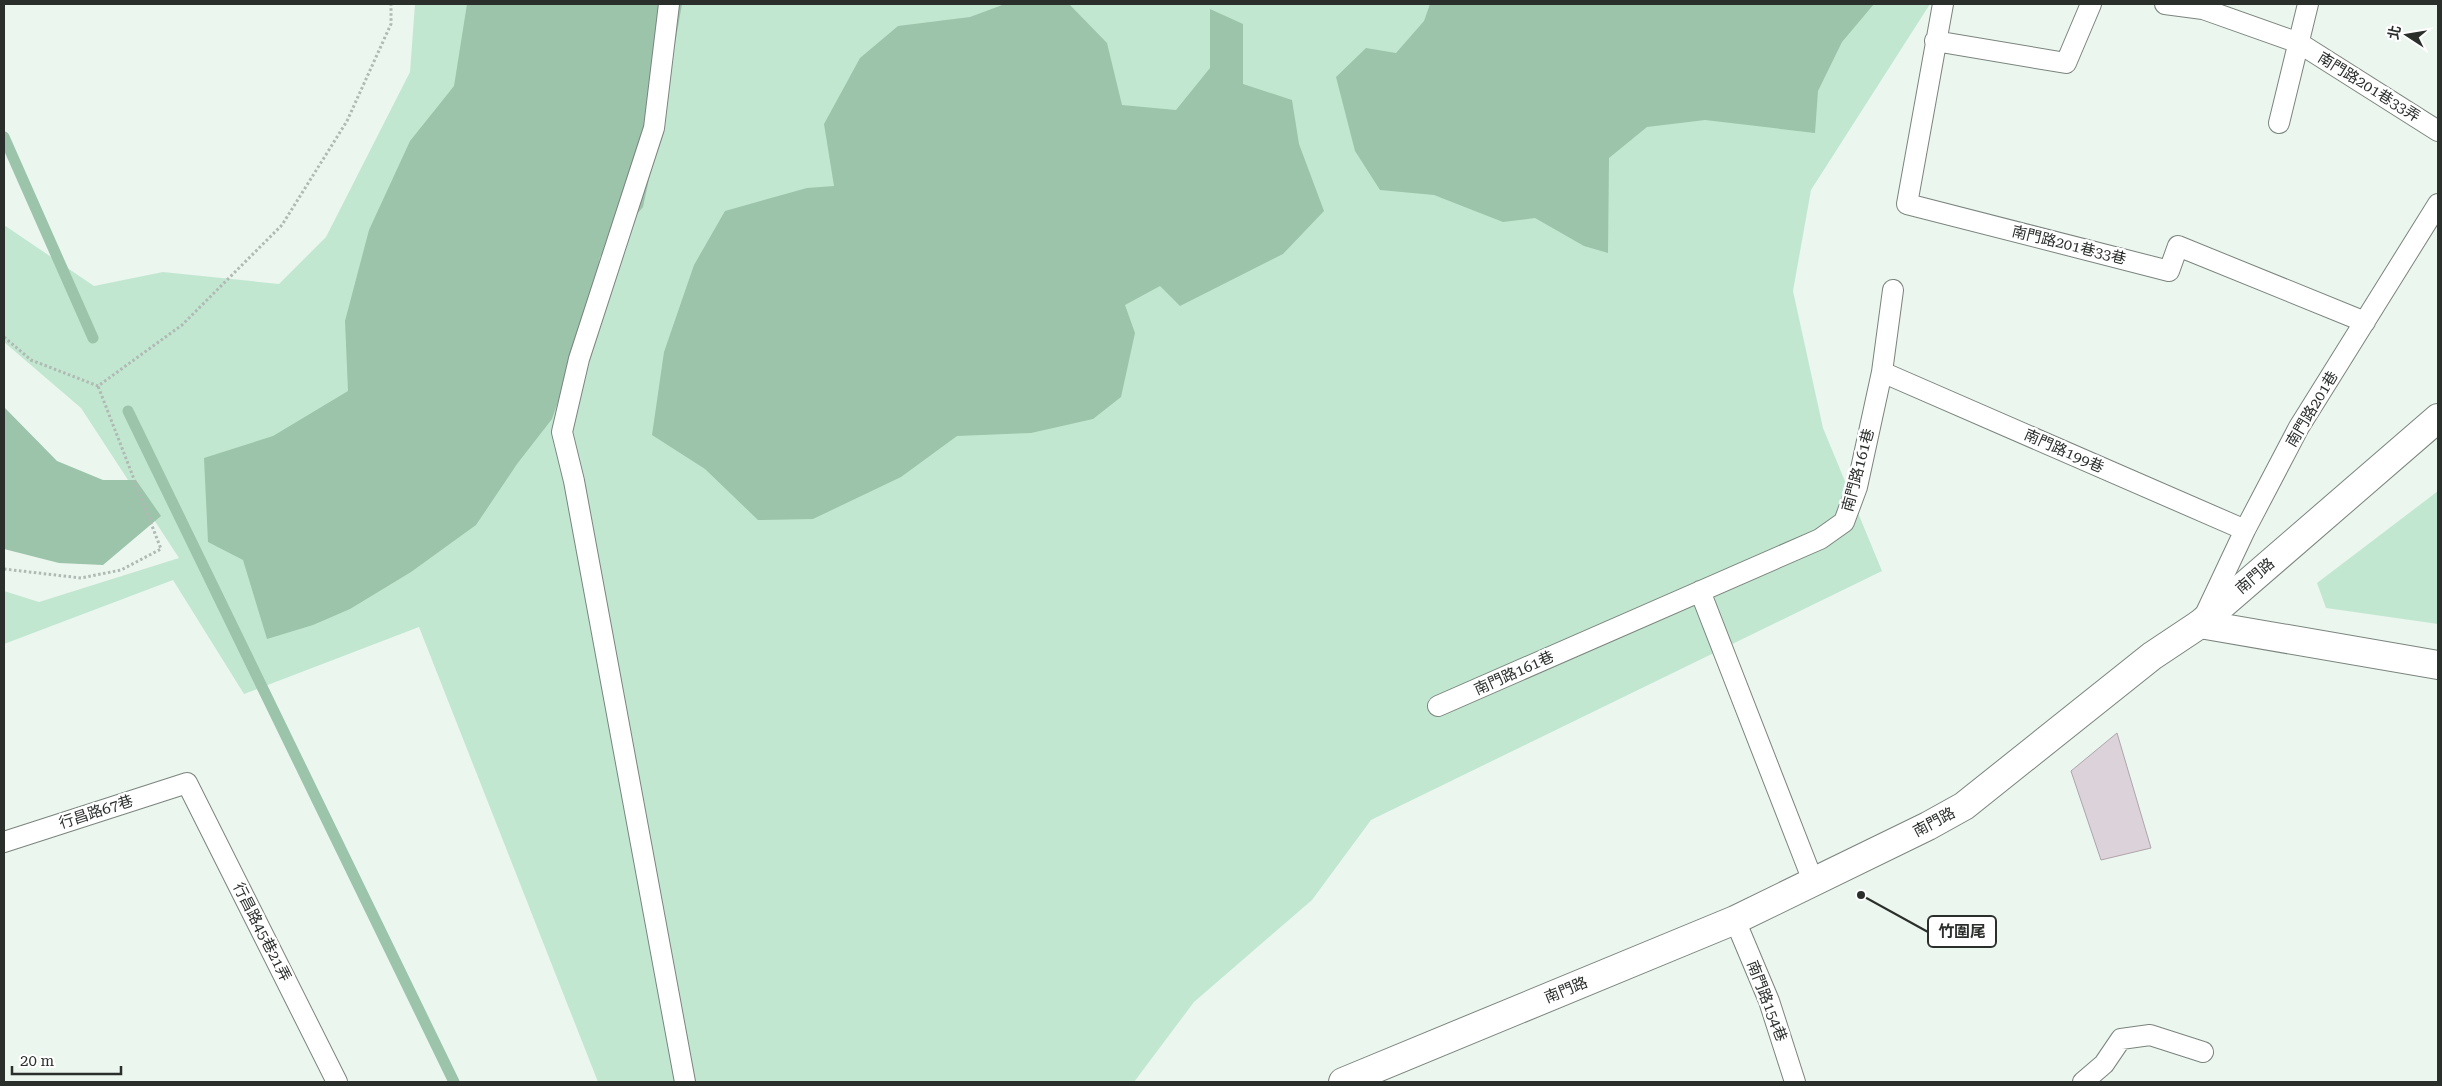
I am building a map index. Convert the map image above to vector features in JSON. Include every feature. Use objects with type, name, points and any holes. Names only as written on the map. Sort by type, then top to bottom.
[{"type":"street","name":"南門路","points":[[1343,1082],[1735,920],[1928,826],[1964,806],[2152,656],[2200,624],[2438,418]]},
{"type":"street","points":[[2200,624],[2438,665]]},
{"type":"lane","points":[[669,4],[654,128],[579,359],[562,432],[574,481],[685,1082]]},
{"type":"lane","name":"南門路201巷33巷","points":[[1943,4],[1907,204],[2169,271],[2178,246],[2365,322]]},
{"type":"lane","points":[[1935,42],[2066,63],[2091,4]]},
{"type":"lane","name":"南門路201巷33弄","points":[[2165,4],[2203,10],[2299,43],[2438,131]]},
{"type":"lane","name":"南門路201巷33弄","points":[[2279,123],[2308,4]]},
{"type":"lane","name":"南門路201巷","points":[[2200,624],[2245,530],[2299,427],[2423,225],[2438,204]]},
{"type":"lane","name":"南門路161巷","points":[[1438,706],[1820,539],[1844,522],[1856,487],[1882,372],[1894,290]]},
{"type":"lane","name":"南門路199巷","points":[[1882,372],[2245,530]]},
{"type":"lane","points":[[1700,591],[1813,881]]},
{"type":"lane","name":"行昌路67巷","points":[[4,842],[187,783]]},
{"type":"lane","name":"行昌路45巷21弄","points":[[187,783],[337,1082]]},
{"type":"lane","name":"南門路154巷","points":[[1735,920],[1769,1001],[1795,1082]]},
{"type":"lane","points":[[2082,1082],[2104,1064],[2121,1039],[2150,1034],[2203,1052]]},
{"type":"path","points":[[98,386],[182,325],[282,225],[346,121],[391,24],[392,4]]},
{"type":"path","points":[[4,337],[31,360],[98,386],[160,549],[121,570],[81,578],[4,569]]},
{"type":"shaded area","points":[[415,4],[1930,4],[1811,190],[1793,291],[1823,428],[1882,571],[1371,820],[1312,900],[1194,1002],[1134,1082],[598,1082],[419,627],[244,694],[173,580],[4,644],[4,591],[39,602],[179,558],[81,408],[4,342],[4,225],[94,286],[163,272],[279,284],[326,237],[410,72]]},
{"type":"shaded area","points":[[467,4],[682,4],[662,118],[643,207],[600,257],[591,307],[552,419],[517,464],[476,525],[411,572],[350,609],[313,625],[267,639],[243,560],[208,542],[204,458],[273,436],[348,391],[345,321],[369,230],[410,141],[454,86]]},
{"type":"shaded area","points":[[1005,4],[1070,5],[1107,43],[1122,105],[1176,110],[1210,68],[1210,9],[1243,24],[1243,84],[1292,100],[1299,144],[1324,211],[1283,254],[1180,306],[1160,286],[1125,305],[1135,333],[1121,397],[1093,419],[1031,433],[957,436],[901,477],[813,519],[758,520],[705,469],[652,435],[664,352],[694,265],[725,211],[807,188],[834,186],[824,124],[860,58],[898,26],[970,17]]},
{"type":"shaded area","points":[[1430,4],[1874,4],[1842,42],[1818,91],[1815,133],[1705,120],[1647,127],[1609,158],[1608,253],[1584,246],[1535,218],[1503,222],[1434,195],[1380,190],[1355,151],[1336,77],[1366,48],[1396,53],[1424,21]]},
{"type":"shaded area","points":[[4,407],[57,461],[103,480],[136,480],[161,516],[103,565],[59,563],[4,549]]},
{"type":"shaded area","points":[[2438,491],[2438,624],[2326,608],[2317,583]]},
{"type":"building","points":[[2117,733],[2151,848],[2101,860],[2071,771]]},
{"type":"waterway","points":[[4,137],[93,338]]},
{"type":"waterway","points":[[128,411],[454,1082]]},
{"type":"place","name":"竹圍尾","points":[[1861,895]]}]
